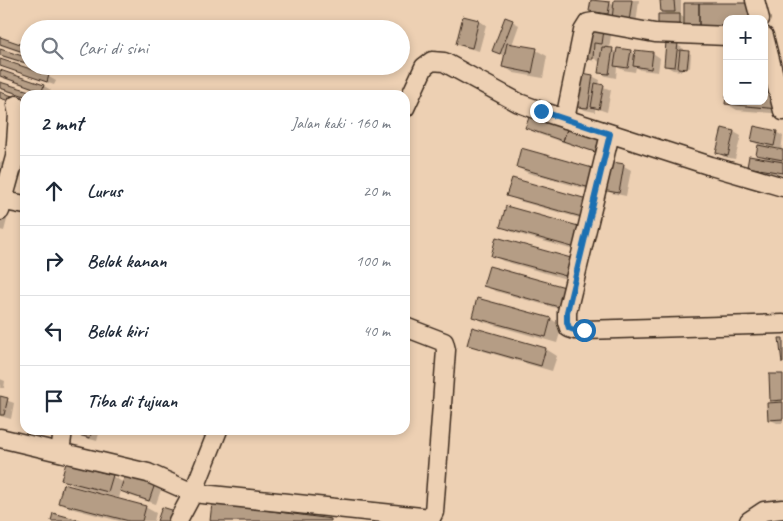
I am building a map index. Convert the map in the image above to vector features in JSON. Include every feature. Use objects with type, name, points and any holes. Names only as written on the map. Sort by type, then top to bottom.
[{"type":"street","points":[[755,0],[759,15]]},
{"type":"street","points":[[565,119],[582,32],[588,23],[594,22],[655,32],[723,36]]},
{"type":"street","points":[[768,53],[783,111]]},
{"type":"street","points":[[410,97],[424,67],[432,60],[444,62],[520,103],[610,134],[783,187]]},
{"type":"street","points":[[16,105],[18,114],[15,157],[1,204],[20,205]]},
{"type":"street","points":[[610,134],[567,312],[569,328],[584,330],[783,324]]},
{"type":"street","points":[[0,438],[148,473],[193,492],[431,518],[434,512],[446,350],[444,342],[410,329]]},
{"type":"street","points":[[60,452],[62,435]]},
{"type":"street","points":[[178,521],[193,492],[216,435]]},
{"type":"street","points":[[749,521],[764,511],[783,509]]},
{"type":"building","points":[[591,0],[610,2],[608,14],[589,11]]},
{"type":"building","points":[[614,0],[632,0],[629,22],[612,20]]},
{"type":"building","points":[[660,0],[674,0],[675,12],[661,12]]},
{"type":"building","points":[[684,3],[699,3],[699,33],[684,33]]},
{"type":"building","points":[[699,3],[752,3],[752,15],[723,15],[723,33],[699,33]]},
{"type":"building","points":[[658,14],[680,14],[680,28],[658,29]]},
{"type":"building","points":[[463,16],[479,20],[472,48],[456,44]]},
{"type":"building","points":[[505,17],[513,20],[500,54],[492,51]]},
{"type":"building","points":[[587,28],[604,30],[602,44],[594,43],[593,59],[584,59]]},
{"type":"building","points":[[0,37],[20,44],[20,51],[0,44]]},
{"type":"building","points":[[666,42],[678,43],[675,67],[664,66]]},
{"type":"building","points":[[507,43],[537,48],[532,73],[502,67]]},
{"type":"building","points":[[602,47],[613,48],[609,74],[598,73]]},
{"type":"building","points":[[617,48],[631,50],[628,68],[614,66]]},
{"type":"building","points":[[0,49],[20,55],[20,61],[0,55]]},
{"type":"building","points":[[635,50],[653,52],[651,69],[633,66]]},
{"type":"building","points":[[680,50],[689,51],[687,69],[678,68]]},
{"type":"building","points":[[0,59],[20,66],[20,73],[0,66]]},
{"type":"building","points":[[0,70],[44,85],[42,90],[39,90],[0,76]]},
{"type":"building","points":[[582,73],[593,75],[588,108],[577,107]]},
{"type":"building","points":[[26,75],[49,75],[47,82]]},
{"type":"building","points":[[0,82],[26,90],[20,90],[20,94],[0,88]]},
{"type":"building","points":[[595,83],[604,85],[599,109],[591,107]]},
{"type":"building","points":[[0,92],[20,98],[20,104],[0,98]]},
{"type":"building","points":[[768,94],[779,95],[778,109],[736,105],[768,105]]},
{"type":"building","points":[[532,110],[569,123],[563,141],[525,128]]},
{"type":"building","points":[[569,123],[601,134],[595,152],[563,141]]},
{"type":"building","points":[[754,126],[777,131],[774,146],[751,141]]},
{"type":"building","points":[[722,128],[734,131],[728,156],[716,153]]},
{"type":"building","points":[[758,145],[783,150],[783,160],[756,155]]},
{"type":"building","points":[[521,148],[596,169],[590,188],[516,167]]},
{"type":"building","points":[[749,156],[783,162],[783,173],[747,167]]},
{"type":"building","points":[[607,161],[624,164],[619,193],[602,190]]},
{"type":"building","points":[[512,178],[587,199],[582,217],[506,196]]},
{"type":"building","points":[[506,206],[582,227],[576,248],[500,227]]},
{"type":"building","points":[[496,237],[571,258],[566,276],[491,256]]},
{"type":"building","points":[[489,266],[565,287],[559,307],[483,286]]},
{"type":"building","points":[[477,298],[551,318],[546,337],[472,317]]},
{"type":"building","points":[[472,327],[546,348],[541,366],[467,345]]},
{"type":"building","points":[[779,338],[783,338],[783,363],[782,363]]},
{"type":"building","points":[[769,374],[783,374],[783,400],[770,401]]},
{"type":"building","points":[[0,396],[8,398],[4,415],[0,415]]},
{"type":"building","points":[[783,402],[783,419],[768,420],[767,403]]},
{"type":"building","points":[[78,435],[91,435],[90,438]]},
{"type":"building","points":[[66,463],[113,475],[108,492],[61,480]]},
{"type":"building","points":[[126,472],[156,481],[149,501],[120,491]]},
{"type":"building","points":[[63,484],[146,506],[142,521],[129,521],[58,503]]},
{"type":"building","points":[[212,503],[331,519],[331,521],[210,521]]},
{"type":"building","points":[[162,507],[175,511],[172,521],[157,521]]},
{"type":"building","points":[[53,513],[83,521],[51,521]]},
{"type":"route","points":[[541,111],[610,134],[567,312],[569,328],[584,330]]}]
